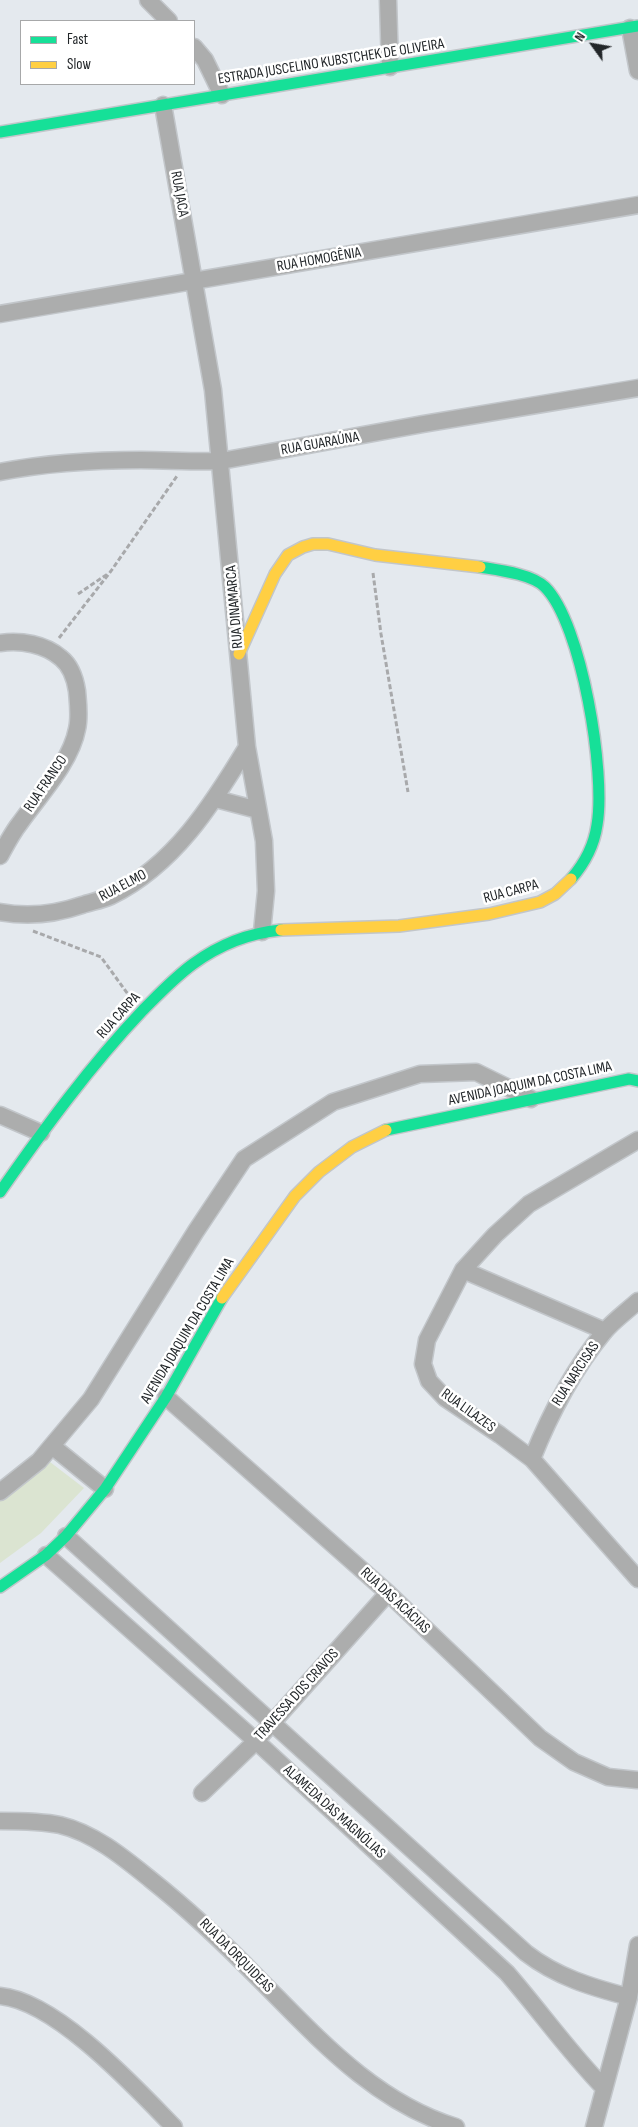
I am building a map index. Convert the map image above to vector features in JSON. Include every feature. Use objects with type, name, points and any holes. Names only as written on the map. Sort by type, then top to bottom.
[{"type":"street","points":[[148,0],[168,20]]},
{"type":"street","points":[[388,0],[390,67]]},
{"type":"street","points":[[634,27],[638,71]]},
{"type":"street","name":"ESTRADA JUSCELINO KUBSTCHEK DE OLIVEIRA","points":[[0,132],[634,27]]},
{"type":"street","points":[[195,48],[205,60],[222,95]]},
{"type":"street","name":"RUA JACA","points":[[163,105],[195,282]]},
{"type":"street","name":"RUA HOMOGÊNIA","points":[[0,314],[195,282],[638,204]]},
{"type":"street","name":"RUA DINAMARCA","points":[[195,282],[213,390],[221,461],[247,747],[264,841],[265,881],[262,932]]},
{"type":"street","name":"RUA GUARAÚNA","points":[[0,472],[85,461],[143,460],[187,463],[221,461],[423,424],[638,388]]},
{"type":"street","name":"RUA CARPA","points":[[0,1192],[41,1133],[141,1012],[199,959],[236,941],[262,932],[447,922],[518,909],[553,896],[573,878],[593,846],[600,823],[598,763],[579,668],[568,626],[557,601],[545,587],[528,577],[482,568],[370,555],[341,547],[314,544],[297,549],[287,556],[277,569],[239,654]]},
{"type":"street","points":[[0,643],[34,644],[51,649]]},
{"type":"street","name":"RUA FRANCO","points":[[0,856],[18,825],[63,764],[77,730],[78,703],[74,677],[66,662],[51,649]]},
{"type":"street","name":"RUA ELMO","points":[[0,912],[18,916],[63,911],[110,896],[154,869],[190,831],[216,799],[247,747]]},
{"type":"street","points":[[216,799],[258,810]]},
{"type":"street","name":"AVENIDA JOAQUIM DA COSTA LIMA","points":[[0,1587],[46,1555],[66,1536],[105,1488],[166,1397],[225,1292],[295,1196],[319,1172],[352,1147],[391,1128],[633,1080],[638,1066]]},
{"type":"street","points":[[0,1492],[39,1461],[91,1399],[244,1159],[333,1102],[420,1074],[476,1072],[531,1099]]},
{"type":"street","points":[[0,1115],[41,1133]]},
{"type":"street","name":"RUA LILAZES","points":[[638,1140],[530,1204],[495,1235],[463,1270],[427,1340],[423,1364],[429,1381],[445,1398],[532,1459],[638,1579]]},
{"type":"street","points":[[463,1270],[605,1331]]},
{"type":"street","name":"RUA NARCISAS","points":[[532,1459],[559,1398],[605,1331],[638,1301]]},
{"type":"street","name":"RUA DAS ACÁCIAS","points":[[166,1397],[388,1593],[540,1738],[574,1762],[608,1777],[638,1781]]},
{"type":"street","points":[[52,1446],[105,1488]]},
{"type":"street","name":"ALAMEDA DAS MAGNÓLIAS","points":[[66,1536],[543,1966],[578,1982],[629,1997]]},
{"type":"street","name":"ALAMEDA DAS MAGNÓLIAS","points":[[46,1555],[256,1741],[379,1853],[506,1973],[534,2004],[557,2036],[604,2088]]},
{"type":"street","name":"TRAVESSA DOS CRAVOS","points":[[202,1793],[256,1741],[388,1593]]},
{"type":"street","name":"RUA DA ORQUIDEAS","points":[[0,1821],[24,1821],[61,1825],[90,1837],[131,1863],[193,1914],[308,2029],[356,2072],[404,2105],[433,2120],[456,2127]]},
{"type":"street","points":[[379,1853],[395,1834]]},
{"type":"street","points":[[594,2127],[629,1997],[638,1946]]},
{"type":"street","points":[[0,1996],[12,1997],[39,2008],[77,2034],[174,2127]]},
{"type":"path","points":[[51,649],[111,571],[187,463]]},
{"type":"path","points":[[370,555],[381,634],[408,792]]},
{"type":"path","points":[[78,594],[111,571]]},
{"type":"path","points":[[24,928],[101,957],[141,1012]]},
{"type":"green space","points":[[50,1462],[84,1488],[41,1533],[0,1563],[0,1496]]},
{"type":"traffic: fast","points":[[0,132],[638,26]]},
{"type":"traffic: fast","points":[[480,567],[523,576],[545,587],[558,606],[570,633],[580,665],[594,737],[599,802],[596,833],[591,847],[581,867],[571,879]]},
{"type":"traffic: fast","points":[[0,1192],[86,1076],[123,1031],[173,980],[213,951],[246,937],[281,930]]},
{"type":"traffic: fast","points":[[386,1130],[629,1079],[638,1081]]},
{"type":"traffic: fast","points":[[0,1587],[46,1555],[66,1536],[105,1489],[166,1397],[222,1298]]},
{"type":"traffic: slow","points":[[239,654],[275,574],[288,555],[303,547],[313,544],[328,544],[375,555],[480,567]]},
{"type":"traffic: slow","points":[[281,930],[399,926],[489,914],[540,902],[555,894],[571,879]]},
{"type":"traffic: slow","points":[[222,1298],[295,1196],[319,1172],[352,1147],[386,1130]]}]
